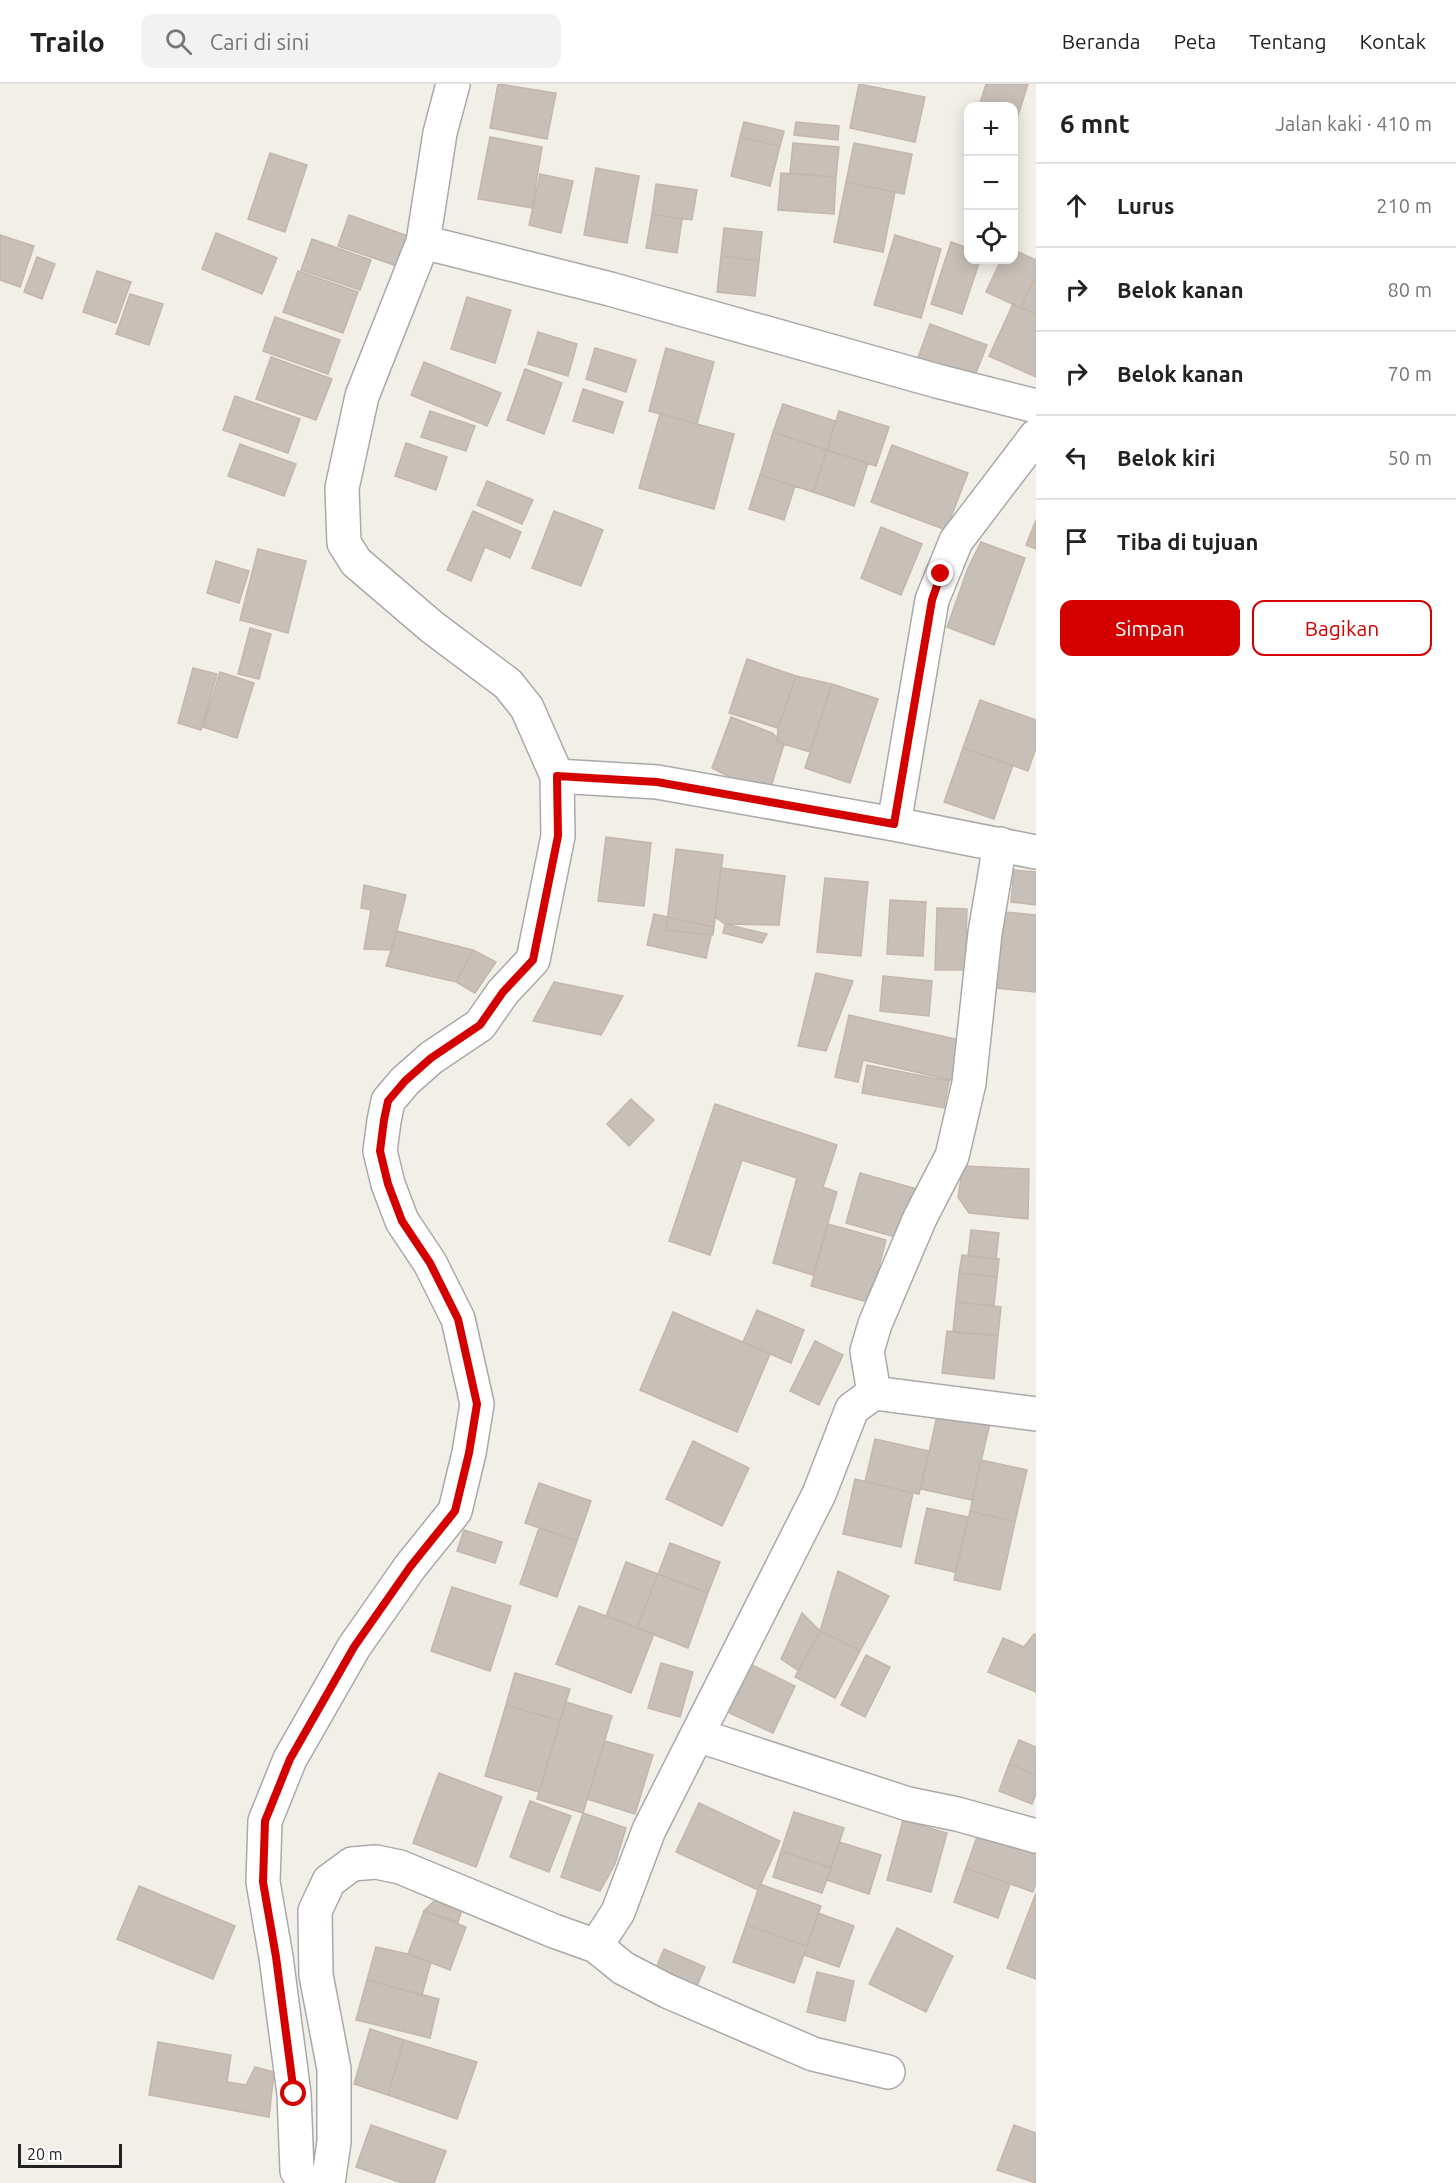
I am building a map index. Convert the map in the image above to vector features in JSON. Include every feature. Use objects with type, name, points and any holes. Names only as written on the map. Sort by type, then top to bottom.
[{"type":"street","points":[[306,2183],[297,2171],[294,2094],[276,1957],[263,1882],[265,1821],[290,1759],[354,1647],[410,1567],[455,1511],[469,1453],[477,1404],[458,1319],[430,1263],[402,1221],[388,1184],[380,1151],[384,1120],[388,1101],[405,1081],[431,1058],[480,1025],[503,992],[533,960],[558,836],[557,776],[528,708],[508,684],[432,627],[356,562],[344,543],[342,488],[362,396],[423,242],[441,134],[453,84]]},
{"type":"street","points":[[423,242],[610,289],[937,381],[1036,406]]},
{"type":"street","points":[[894,824],[935,591],[956,541],[1036,436]]},
{"type":"street","points":[[557,776],[657,782],[1036,852]]},
{"type":"street","points":[[874,1393],[867,1351],[875,1324],[920,1218],[952,1156],[969,1083],[985,933],[1000,844]]},
{"type":"street","points":[[596,1946],[618,1912],[649,1830],[819,1494],[852,1410],[874,1393],[1036,1414]]},
{"type":"street","points":[[697,1735],[908,1804],[957,1814],[1036,1836]]},
{"type":"street","points":[[328,2183],[334,2142],[334,2069],[316,1975],[315,1911],[329,1881],[352,1864],[376,1862],[400,1867],[596,1946],[623,1968],[678,1996],[813,2054],[888,2072]]},
{"type":"building","points":[[498,84],[556,93],[547,139],[490,128]]},
{"type":"building","points":[[859,84],[925,97],[915,142],[850,128]]},
{"type":"building","points":[[986,84],[1028,84],[1018,116],[1018,102],[980,102]]},
{"type":"building","points":[[744,122],[784,131],[780,146],[740,137]]},
{"type":"building","points":[[796,122],[839,126],[838,140],[794,135]]},
{"type":"building","points":[[490,137],[542,147],[532,208],[478,199]]},
{"type":"building","points":[[740,137],[780,146],[770,186],[731,176]]},
{"type":"building","points":[[793,143],[839,147],[836,177],[790,173]]},
{"type":"building","points":[[854,143],[912,154],[904,194],[846,182]]},
{"type":"building","points":[[270,153],[307,165],[285,232],[248,219]]},
{"type":"building","points":[[596,168],[639,176],[627,243],[584,235]]},
{"type":"building","points":[[781,173],[836,177],[834,214],[778,210]]},
{"type":"building","points":[[540,174],[573,181],[561,233],[529,225]]},
{"type":"building","points":[[846,182],[895,192],[883,252],[834,242]]},
{"type":"building","points":[[656,184],[697,190],[692,220],[652,214]]},
{"type":"building","points":[[652,214],[682,219],[677,253],[646,248]]},
{"type":"building","points":[[349,215],[408,236],[397,266],[338,246]]},
{"type":"building","points":[[724,228],[762,232],[759,261],[721,256]]},
{"type":"building","points":[[216,233],[277,258],[262,294],[202,269]]},
{"type":"building","points":[[0,235],[34,246],[20,287],[0,280]]},
{"type":"building","points":[[895,235],[941,249],[921,318],[874,305]]},
{"type":"building","points":[[312,239],[371,260],[360,290],[301,270]]},
{"type":"building","points":[[951,242],[964,247],[964,264],[979,264],[962,314],[931,304]]},
{"type":"building","points":[[1018,252],[1036,260],[1036,275],[1021,308],[986,292],[999,264],[1018,264]]},
{"type":"building","points":[[721,256],[759,261],[755,296],[717,292]]},
{"type":"building","points":[[37,257],[55,264],[42,299],[24,292]]},
{"type":"building","points":[[97,271],[131,282],[116,323],[83,312]]},
{"type":"building","points":[[298,271],[358,292],[343,333],[283,312]]},
{"type":"building","points":[[1036,275],[1036,314],[1021,308]]},
{"type":"building","points":[[130,294],[163,304],[149,345],[116,334]]},
{"type":"building","points":[[467,297],[511,310],[495,363],[451,349]]},
{"type":"building","points":[[1013,304],[1036,314],[1036,377],[989,356]]},
{"type":"building","points":[[275,317],[340,340],[328,374],[263,351]]},
{"type":"building","points":[[930,324],[987,345],[971,386],[915,366]]},
{"type":"building","points":[[538,332],[577,344],[568,376],[528,364]]},
{"type":"building","points":[[595,348],[636,360],[626,392],[586,379]]},
{"type":"building","points":[[666,348],[714,362],[697,424],[649,411]]},
{"type":"building","points":[[271,357],[332,379],[316,420],[256,399]]},
{"type":"building","points":[[424,362],[501,393],[487,426],[411,395]]},
{"type":"building","points":[[525,369],[562,383],[544,434],[507,420]]},
{"type":"building","points":[[583,389],[623,402],[613,433],[573,421]]},
{"type":"building","points":[[235,396],[300,419],[288,453],[223,430]]},
{"type":"building","points":[[783,404],[835,421],[827,450],[773,432]]},
{"type":"building","points":[[430,411],[475,426],[466,451],[421,437]]},
{"type":"building","points":[[839,411],[889,427],[876,466],[827,450]]},
{"type":"building","points":[[660,414],[734,434],[714,509],[639,488]]},
{"type":"building","points":[[773,432],[827,450],[813,492],[760,475]]},
{"type":"building","points":[[406,443],[447,457],[436,490],[395,476]]},
{"type":"building","points":[[240,444],[296,464],[284,496],[228,476]]},
{"type":"building","points":[[892,445],[968,473],[946,530],[871,502]]},
{"type":"building","points":[[827,450],[868,463],[854,506],[813,492]]},
{"type":"building","points":[[760,475],[795,486],[784,520],[749,509]]},
{"type":"building","points":[[487,481],[533,500],[522,524],[477,505]]},
{"type":"building","points":[[473,511],[521,532],[510,558],[485,547],[471,581],[447,570]]},
{"type":"building","points":[[554,511],[603,530],[581,586],[532,568]]},
{"type":"building","points":[[1036,520],[1036,549],[1026,545]]},
{"type":"building","points":[[881,527],[922,544],[901,595],[861,578]]},
{"type":"building","points":[[981,542],[1025,558],[994,645],[947,627],[968,568]]},
{"type":"building","points":[[258,549],[306,561],[288,633],[240,620]]},
{"type":"building","points":[[216,561],[249,571],[239,603],[207,593]]},
{"type":"building","points":[[250,628],[271,634],[259,679],[238,674]]},
{"type":"building","points":[[747,659],[796,676],[778,728],[729,713]]},
{"type":"building","points":[[193,668],[217,674],[201,730],[178,723]]},
{"type":"building","points":[[220,672],[254,683],[237,738],[203,727]]},
{"type":"building","points":[[796,676],[832,684],[810,752],[777,742],[778,728]]},
{"type":"building","points":[[832,684],[878,699],[850,783],[805,768]]},
{"type":"building","points":[[980,700],[1036,720],[1036,748],[1028,771],[963,748]]},
{"type":"building","points":[[731,717],[772,733],[784,744],[768,797],[712,768]]},
{"type":"building","points":[[963,748],[1013,765],[994,819],[944,802]]},
{"type":"building","points":[[606,837],[651,843],[644,906],[598,901]]},
{"type":"building","points":[[676,849],[723,855],[713,935],[666,930]]},
{"type":"building","points":[[721,868],[785,876],[779,925],[725,924],[715,917]]},
{"type":"building","points":[[1014,870],[1036,872],[1036,905],[1011,902]]},
{"type":"building","points":[[825,878],[868,882],[861,956],[817,952]]},
{"type":"building","points":[[364,885],[406,895],[392,950],[364,949],[371,910],[361,908]]},
{"type":"building","points":[[890,900],[926,902],[923,956],[887,954]]},
{"type":"building","points":[[937,908],[967,909],[965,970],[935,970]]},
{"type":"building","points":[[1004,912],[1036,915],[1036,992],[996,988]]},
{"type":"building","points":[[654,914],[713,927],[706,958],[647,945]]},
{"type":"building","points":[[725,924],[767,934],[762,943],[723,933]]},
{"type":"building","points":[[397,931],[473,950],[456,982],[386,966]]},
{"type":"building","points":[[473,950],[496,962],[475,993],[456,982]]},
{"type":"building","points":[[816,973],[853,981],[826,1051],[798,1046]]},
{"type":"building","points":[[883,976],[932,981],[929,1016],[880,1011]]},
{"type":"building","points":[[554,982],[623,996],[601,1035],[533,1021]]},
{"type":"building","points":[[849,1015],[964,1041],[955,1081],[863,1060],[858,1082],[835,1077]]},
{"type":"building","points":[[867,1065],[949,1081],[944,1108],[862,1093]]},
{"type":"building","points":[[631,1099],[654,1120],[629,1146],[607,1124]]},
{"type":"building","points":[[715,1104],[837,1145],[823,1187],[837,1192],[813,1275],[773,1263],[797,1178],[742,1160],[710,1255],[669,1241]]},
{"type":"building","points":[[963,1166],[1029,1169],[1028,1219],[969,1213],[958,1197]]},
{"type":"building","points":[[860,1173],[917,1189],[899,1238],[846,1223]]},
{"type":"building","points":[[828,1224],[886,1240],[876,1278],[864,1301],[811,1286]]},
{"type":"building","points":[[971,1230],[999,1233],[996,1259],[968,1256]]},
{"type":"building","points":[[962,1255],[999,1259],[997,1277],[959,1273]]},
{"type":"building","points":[[959,1273],[997,1277],[994,1306],[956,1302]]},
{"type":"building","points":[[956,1302],[1001,1307],[998,1336],[953,1332]]},
{"type":"building","points":[[757,1310],[804,1330],[791,1363],[743,1342]]},
{"type":"building","points":[[673,1312],[770,1354],[737,1432],[640,1390]]},
{"type":"building","points":[[947,1331],[998,1336],[994,1379],[942,1373]]},
{"type":"building","points":[[815,1341],[843,1355],[819,1405],[790,1391]]},
{"type":"building","points":[[938,1411],[990,1423],[972,1500],[921,1489]]},
{"type":"building","points":[[875,1439],[929,1451],[919,1494],[865,1482]]},
{"type":"building","points":[[693,1441],[749,1468],[722,1526],[666,1499]]},
{"type":"building","points":[[981,1460],[1027,1470],[1015,1522],[970,1511]]},
{"type":"building","points":[[855,1479],[913,1493],[901,1547],[843,1534]]},
{"type":"building","points":[[539,1483],[591,1501],[577,1541],[525,1523]]},
{"type":"building","points":[[927,1508],[968,1517],[955,1572],[915,1563]]},
{"type":"building","points":[[970,1511],[1015,1522],[1000,1590],[954,1580]]},
{"type":"building","points":[[539,1528],[577,1541],[557,1597],[520,1584]]},
{"type":"building","points":[[464,1530],[502,1542],[495,1563],[457,1551]]},
{"type":"building","points":[[670,1543],[720,1562],[708,1593],[658,1574]]},
{"type":"building","points":[[626,1562],[658,1574],[637,1628],[606,1616]]},
{"type":"building","points":[[838,1571],[889,1596],[860,1651],[820,1631]]},
{"type":"building","points":[[658,1574],[708,1593],[688,1648],[637,1628]]},
{"type":"building","points":[[452,1587],[511,1606],[490,1671],[431,1651]]},
{"type":"building","points":[[579,1606],[654,1634],[631,1693],[556,1664]]},
{"type":"building","points":[[802,1613],[820,1631],[799,1671],[781,1659]]},
{"type":"building","points":[[820,1631],[860,1651],[835,1698],[795,1677]]},
{"type":"building","points":[[1034,1634],[1036,1635],[1036,1692],[988,1672],[1003,1638],[1024,1647]]},
{"type":"building","points":[[866,1655],[890,1667],[865,1717],[841,1705]]},
{"type":"building","points":[[661,1663],[693,1672],[680,1717],[648,1708]]},
{"type":"building","points":[[748,1663],[795,1686],[773,1733],[725,1711]]},
{"type":"building","points":[[515,1673],[570,1689],[560,1721],[506,1705]]},
{"type":"building","points":[[566,1702],[612,1716],[583,1813],[537,1799]]},
{"type":"building","points":[[506,1705],[560,1721],[539,1792],[485,1776]]},
{"type":"building","points":[[1019,1740],[1036,1747],[1036,1775],[1009,1764]]},
{"type":"building","points":[[605,1741],[653,1755],[635,1814],[587,1799]]},
{"type":"building","points":[[1009,1764],[1036,1775],[1036,1794],[1032,1804],[999,1791]]},
{"type":"building","points":[[439,1773],[502,1797],[476,1867],[413,1843]]},
{"type":"building","points":[[530,1801],[571,1816],[549,1872],[510,1857]]},
{"type":"building","points":[[699,1803],[780,1841],[758,1890],[676,1852]]},
{"type":"building","points":[[794,1812],[844,1828],[831,1868],[781,1851]]},
{"type":"building","points":[[583,1813],[626,1828],[615,1864],[600,1891],[561,1877]]},
{"type":"building","points":[[903,1820],[947,1833],[931,1892],[887,1880]]},
{"type":"building","points":[[980,1828],[1036,1848],[1036,1882],[1033,1892],[966,1868]]},
{"type":"building","points":[[839,1842],[881,1855],[869,1894],[827,1880]]},
{"type":"building","points":[[781,1851],[831,1868],[822,1893],[773,1877]]},
{"type":"building","points":[[966,1868],[1010,1884],[998,1918],[954,1902]]},
{"type":"building","points":[[760,1884],[821,1906],[807,1946],[746,1925]]},
{"type":"building","points":[[139,1886],[235,1926],[213,1979],[117,1939]]},
{"type":"building","points":[[1036,1893],[1036,1979],[1007,1968]]},
{"type":"building","points":[[437,1898],[463,1907],[458,1922],[424,1911]]},
{"type":"building","points":[[424,1911],[466,1927],[450,1970],[408,1954]]},
{"type":"building","points":[[818,1913],[854,1926],[839,1967],[804,1955]]},
{"type":"building","points":[[746,1925],[807,1946],[794,1983],[733,1962]]},
{"type":"building","points":[[897,1928],[953,1956],[926,2012],[869,1984]]},
{"type":"building","points":[[376,1947],[431,1962],[422,1995],[367,1980]]},
{"type":"building","points":[[664,1949],[705,1967],[697,1986],[656,1968]]},
{"type":"building","points":[[817,1972],[854,1981],[845,2021],[807,2012]]},
{"type":"building","points":[[367,1980],[439,1999],[430,2038],[356,2020]]},
{"type":"building","points":[[370,2029],[404,2040],[388,2095],[354,2084]]},
{"type":"building","points":[[404,2040],[477,2062],[457,2119],[388,2095]]},
{"type":"building","points":[[158,2042],[231,2055],[227,2082],[246,2085],[255,2067],[274,2072],[269,2117],[149,2095]]},
{"type":"building","points":[[371,2125],[446,2151],[434,2183],[402,2183],[356,2167]]},
{"type":"building","points":[[1014,2125],[1036,2133],[1036,2183],[997,2170]]},
{"type":"route","points":[[294,2094],[276,1957],[263,1882],[265,1821],[290,1759],[354,1647],[410,1567],[455,1511],[469,1453],[477,1404],[458,1319],[430,1263],[402,1221],[388,1184],[380,1151],[388,1101],[405,1081],[431,1058],[480,1025],[503,992],[533,960],[558,836],[557,776],[657,782],[894,824],[932,600],[941,574]]}]
